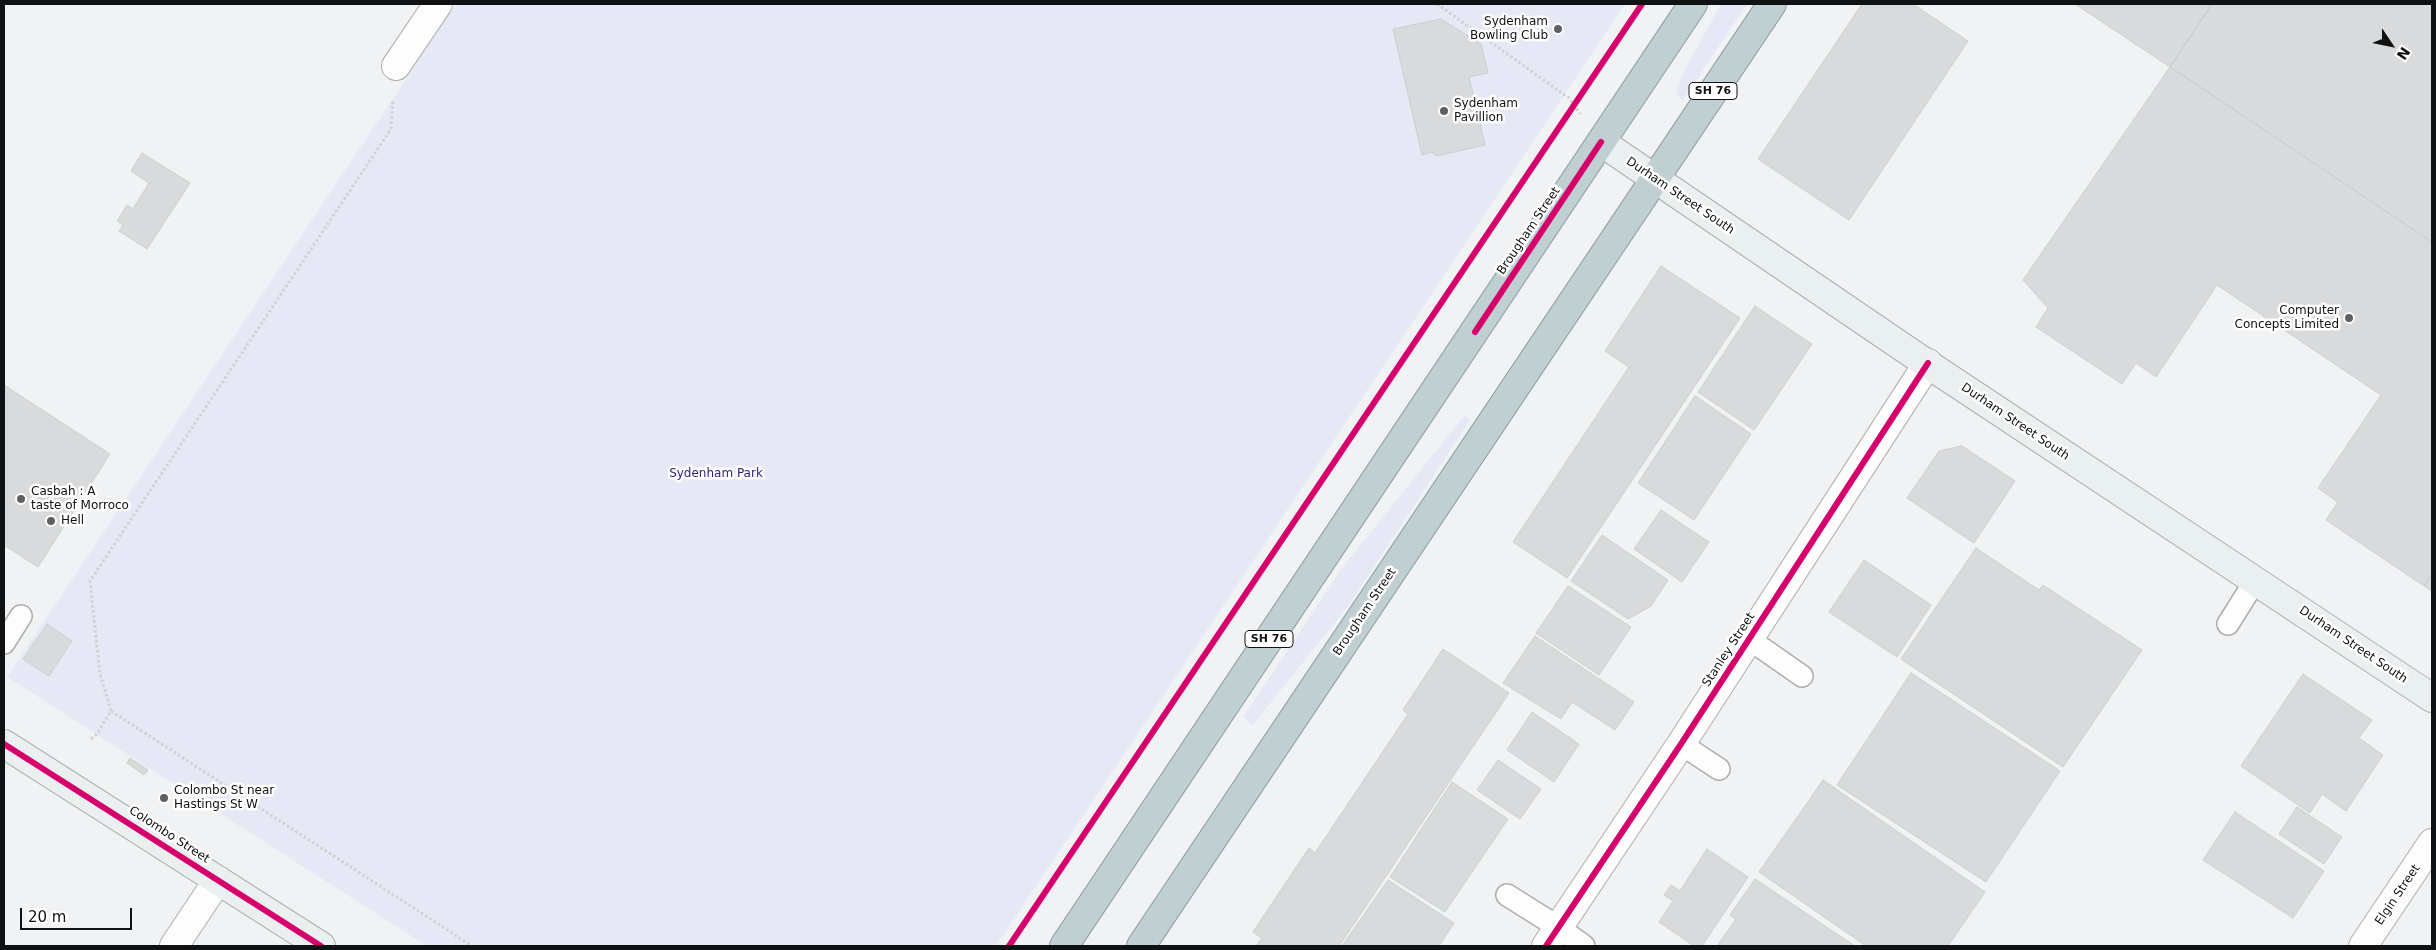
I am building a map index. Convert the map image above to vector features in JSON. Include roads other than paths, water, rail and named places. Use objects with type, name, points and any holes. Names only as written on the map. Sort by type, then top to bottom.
[{"type":"highway","name":"Brougham Street","points":[[1064,946],[1692,4]]},
{"type":"highway","name":"Brougham Street","points":[[1141,946],[1772,4]]},
{"type":"main road","name":"Durham Street South","points":[[1601,142],[1928,363],[2432,698]]},
{"type":"main road","name":"Colombo Street","points":[[4,744],[321,946]]},
{"type":"street","points":[[396,66],[438,4]]},
{"type":"street","name":"Stanley Street","points":[[1552,936],[1681,744],[1928,363]]},
{"type":"street","name":"Elgin Street","points":[[2363,946],[2432,843]]},
{"type":"street","points":[[174,946],[218,880]]},
{"type":"lane","points":[[2228,624],[2256,581]]},
{"type":"lane","points":[[4,643],[21,616]]},
{"type":"lane","points":[[1749,639],[1802,676]]},
{"type":"lane","points":[[1681,744],[1719,769]]},
{"type":"lane","points":[[1507,895],[1552,936],[1584,946]]},
{"type":"place","name":"Sydenham Bowling Club","points":[[1558,29]]},
{"type":"place","name":"Sydenham Pavillion","points":[[1444,111]]},
{"type":"place","name":"Computer Concepts Limited","points":[[2349,318]]},
{"type":"place","name":"Casbah : A taste of Morroco","points":[[21,499]]},
{"type":"place","name":"Hell","points":[[51,521]]},
{"type":"place","name":"Colombo St near Hastings St W","points":[[164,798]]},
{"type":"park label","name":"Sydenham Park","points":[[716,474]]}]
